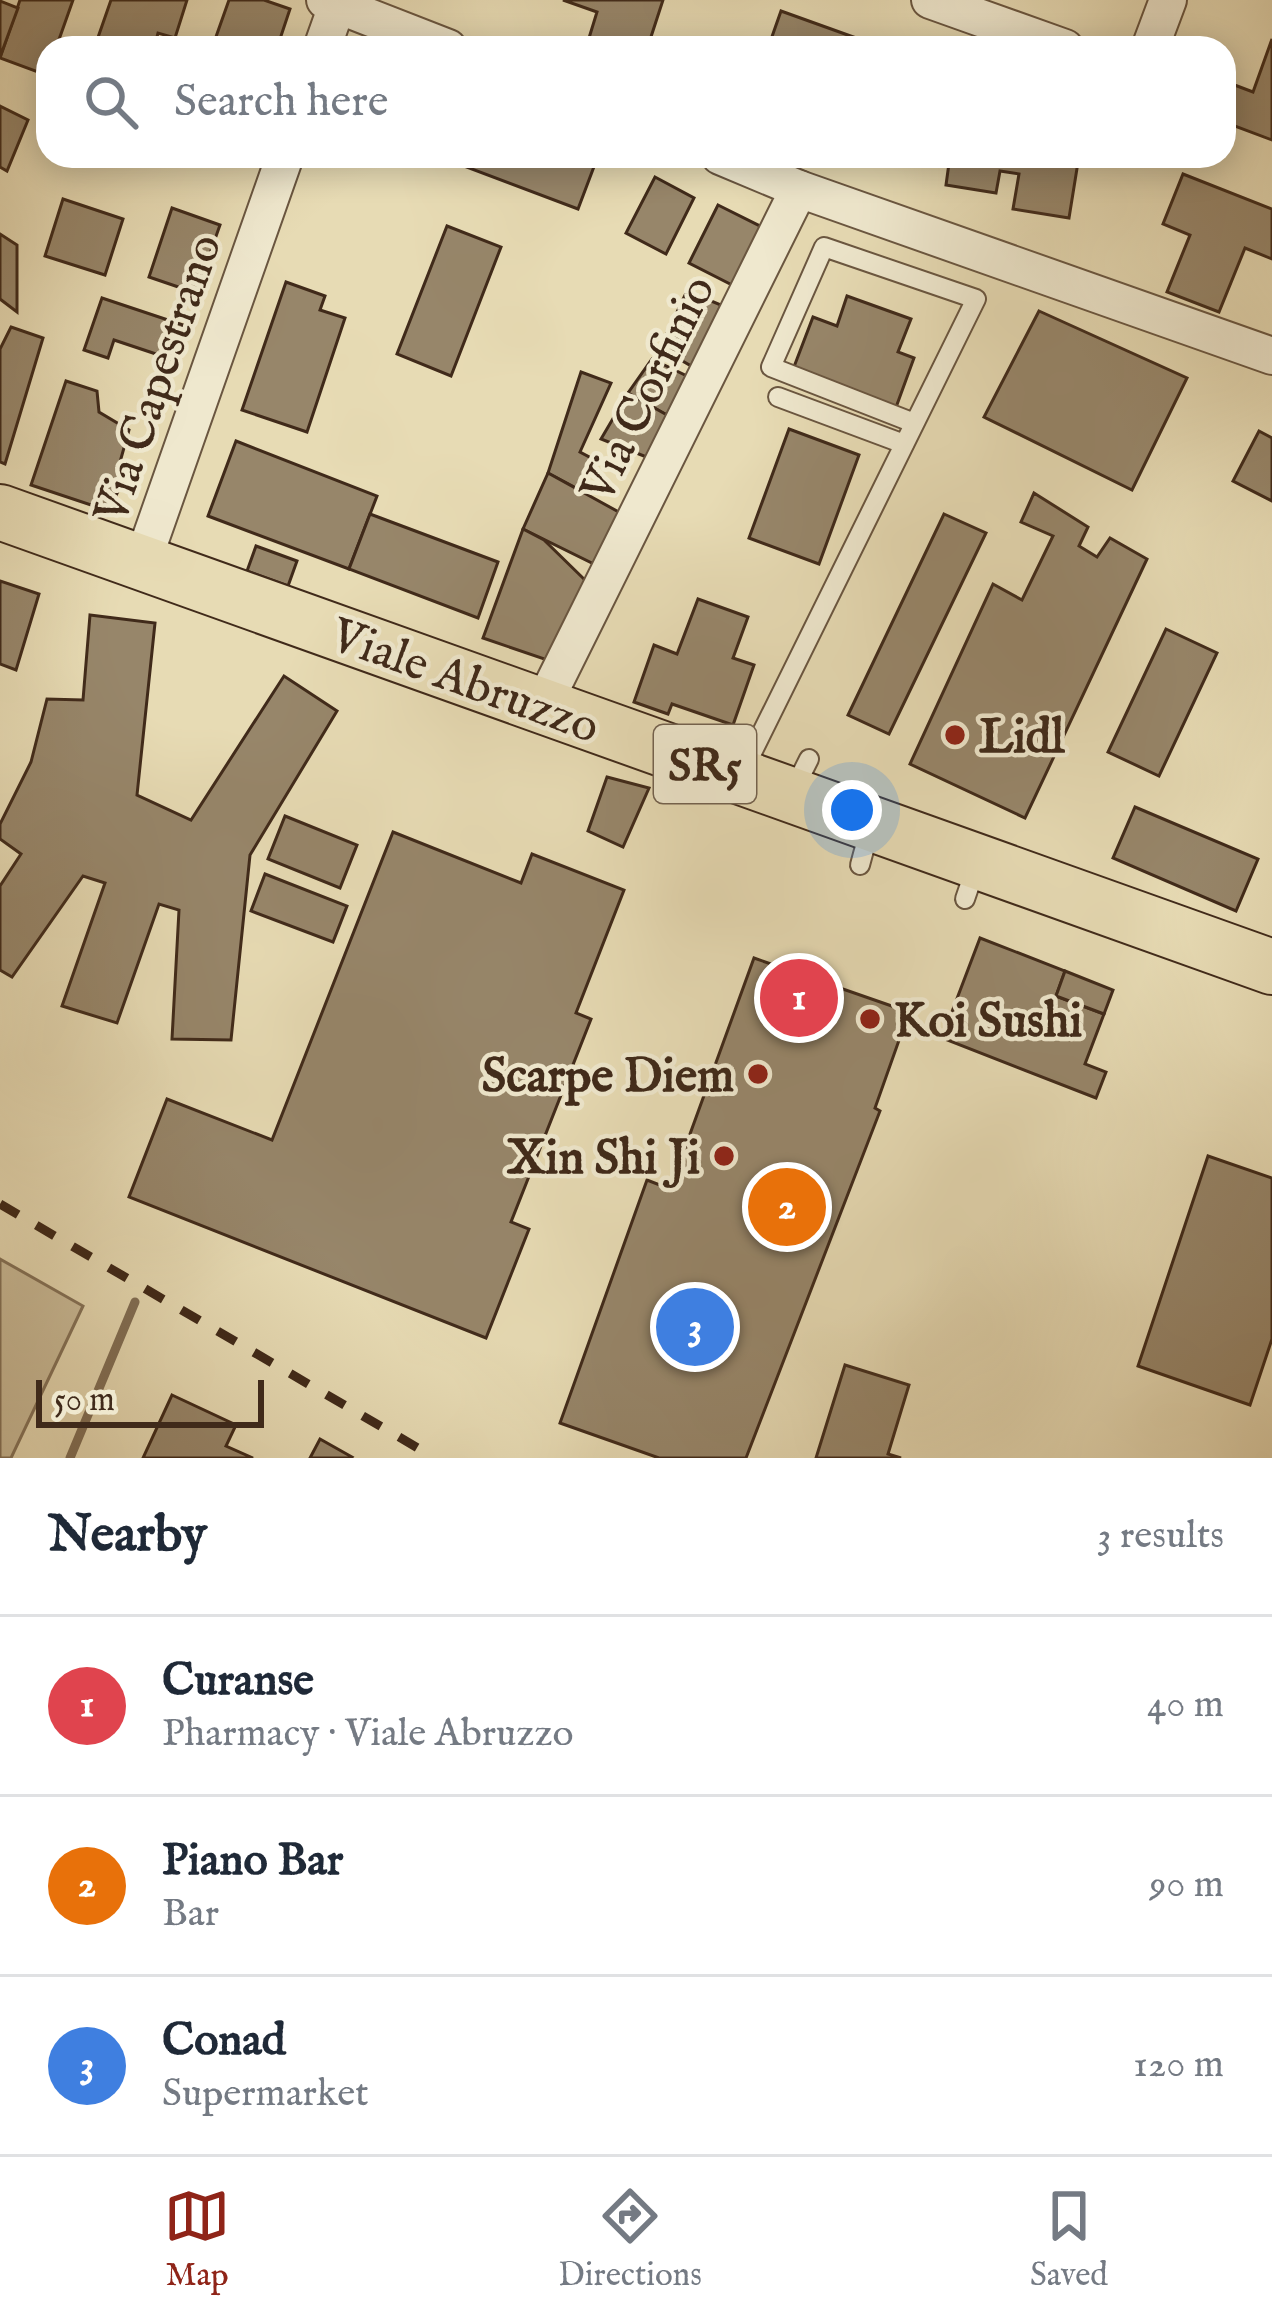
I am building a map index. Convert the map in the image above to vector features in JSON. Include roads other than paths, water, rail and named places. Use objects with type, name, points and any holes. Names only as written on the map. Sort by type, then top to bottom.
[{"type":"main road","name":"Viale Abruzzo","points":[[0,512],[740,777],[800,777],[866,844],[971,880],[1271,963]]},
{"type":"street","points":[[929,0],[1031,36]]},
{"type":"street","points":[[1154,36],[1168,0]]},
{"type":"street","points":[[325,36],[334,2],[418,36]]},
{"type":"street","name":"Via Capestrano","points":[[142,563],[281,168]]},
{"type":"street","points":[[749,168],[1272,356]]},
{"type":"street","name":"Via Corfinio","points":[[542,707],[799,189]]},
{"type":"lane","points":[[740,777],[976,299],[824,247],[771,367],[914,423]]},
{"type":"lane","points":[[778,397],[904,444]]},
{"type":"waterway","points":[[70,1458],[135,1302]]},
{"type":"railway","points":[[0,1204],[435,1458]]},
{"type":"place","name":"Lidl","points":[[955,735]]},
{"type":"place","name":"Curanse","points":[[799,998]]},
{"type":"place","name":"Koi Sushi","points":[[870,1019]]},
{"type":"place","name":"Scarpe Diem","points":[[758,1074]]},
{"type":"place","name":"Xin Shi Ji","points":[[724,1156]]},
{"type":"place","name":"Piano Bar","points":[[787,1207]]},
{"type":"place","name":"Conad","points":[[695,1327]]}]
